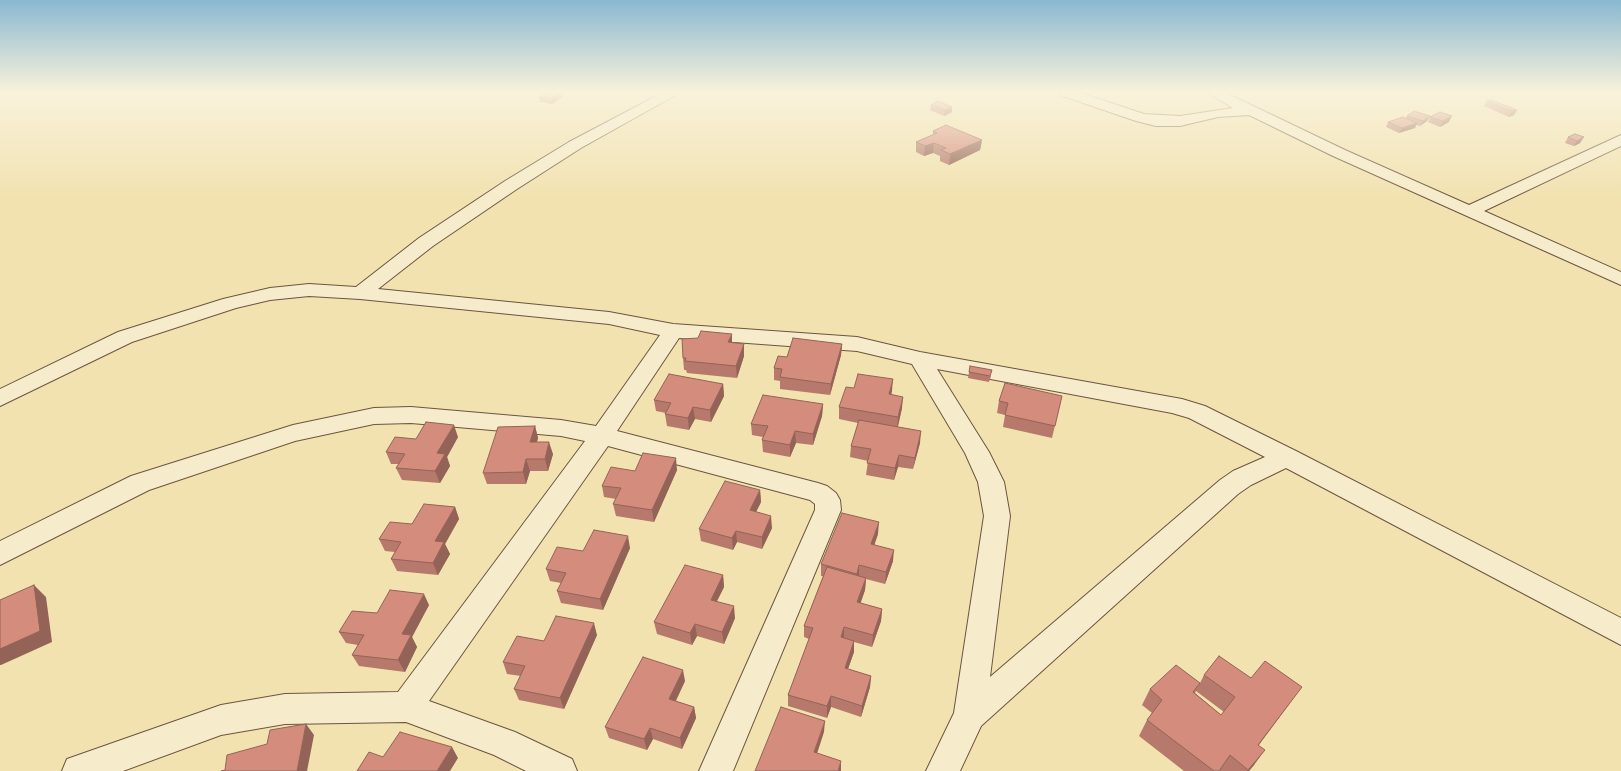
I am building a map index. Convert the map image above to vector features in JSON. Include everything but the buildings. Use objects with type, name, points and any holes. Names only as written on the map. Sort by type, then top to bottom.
[{"type":"street","points":[[360,293],[426,242],[511,185],[607,128]]},
{"type":"street","points":[[1287,128],[1621,279]]},
{"type":"street","points":[[1470,210],[1621,140]]},
{"type":"street","points":[[0,398],[125,337],[230,303],[270,294],[309,290],[360,293],[609,318],[672,331],[834,342],[880,348],[920,359],[1174,405],[1197,412],[1287,457],[1621,632]]},
{"type":"street","points":[[406,707],[602,436],[672,331]]},
{"type":"street","points":[[920,359],[977,452],[991,482],[997,516],[970,716],[944,771]]},
{"type":"street","points":[[0,554],[78,512],[140,484],[194,464],[340,422],[374,416],[411,416],[561,428],[602,436],[818,493],[827,500],[828,510],[716,771]]},
{"type":"street","points":[[970,716],[1229,487],[1242,478],[1287,457]]},
{"type":"street","points":[[79,771],[221,720],[285,709],[406,707],[504,743],[560,771]]}]
